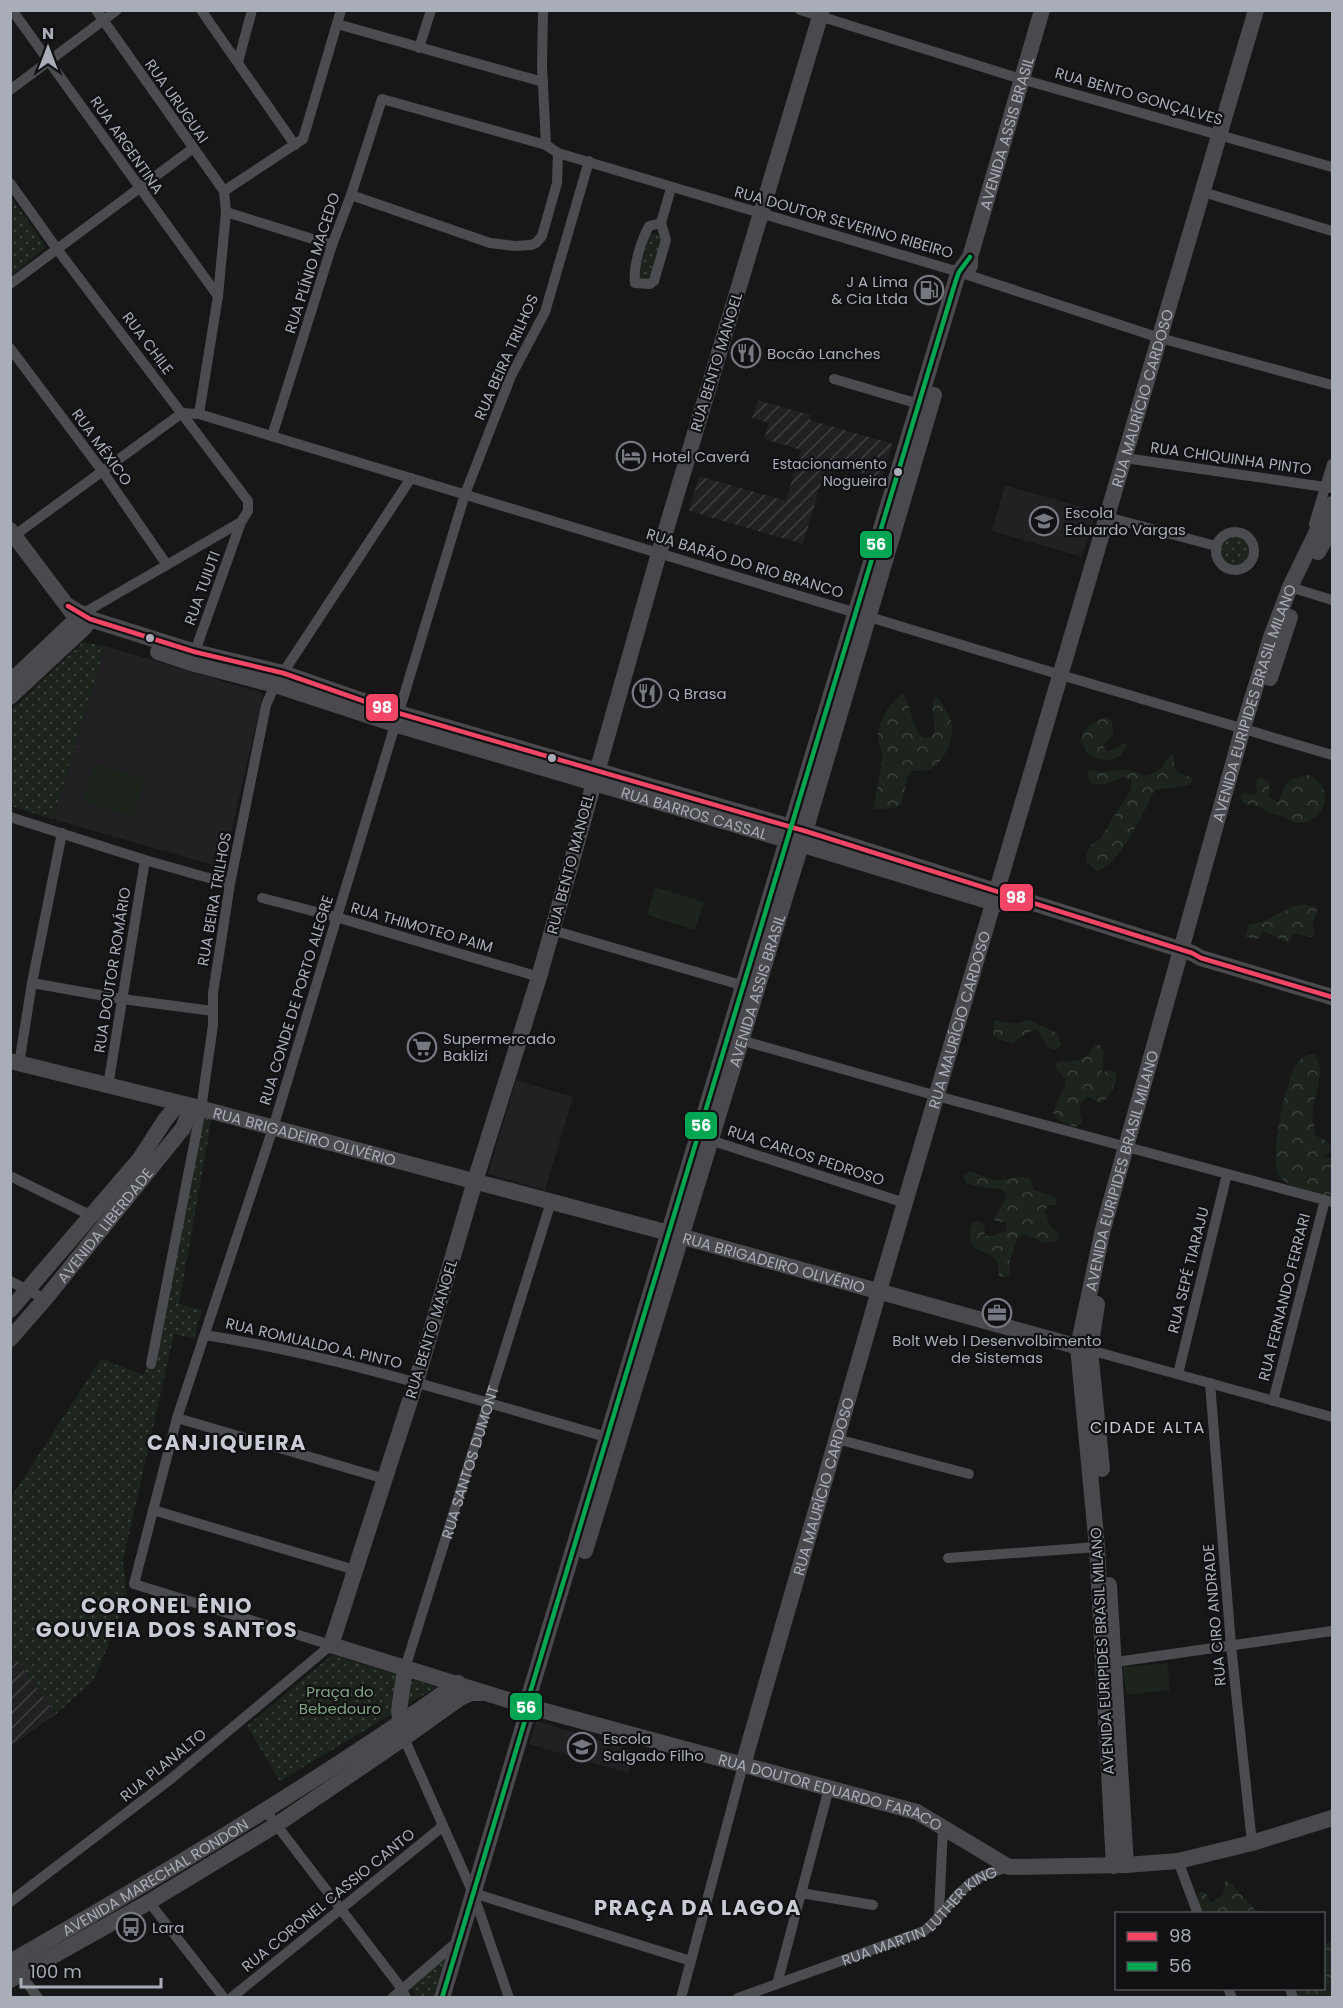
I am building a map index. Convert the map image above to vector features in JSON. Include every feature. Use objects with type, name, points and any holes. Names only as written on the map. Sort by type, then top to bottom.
[{"type":"street","name":"RUA ARGENTINA","points":[[12,10],[218,296]]},
{"type":"street","name":"RUA URUGUAI","points":[[96,10],[192,149],[224,191]]},
{"type":"street","points":[[10,90],[117,10]]},
{"type":"street","points":[[201,10],[295,145]]},
{"type":"street","points":[[238,62],[252,10]]},
{"type":"street","points":[[199,414],[218,296],[226,212],[224,191],[303,139],[341,10]]},
{"type":"street","points":[[419,48],[431,10]]},
{"type":"street","points":[[543,10],[546,145]]},
{"type":"street","name":"RUA BENTO GONÇALVES","points":[[800,10],[821,14],[1021,79],[1332,167]]},
{"type":"street","name":"AVENIDA ASSIS BRASIL","points":[[862,614],[919,404],[970,257],[1042,10]]},
{"type":"street","name":"RUA MAURÍCIO CARDOSO","points":[[681,1998],[743,1765],[879,1291],[1256,10]]},
{"type":"street","name":"RUA BENTO MANOEL","points":[[331,1645],[416,1382],[475,1181],[539,977],[659,553],[821,14]]},
{"type":"street","points":[[337,24],[543,82]]},
{"type":"street","name":"RUA DOUTOR SEVERINO RIBEIRO","points":[[382,99],[546,145],[558,153],[964,274],[1160,338],[1332,385]]},
{"type":"street","name":"RUA PLÍNIO MACEDO","points":[[272,436],[332,245],[382,99]]},
{"type":"street","points":[[10,284],[192,149]]},
{"type":"street","points":[[351,195],[490,243],[531,245],[542,236],[557,183],[558,153]]},
{"type":"street","name":"RUA BEIRA TRILHOS","points":[[465,494],[511,375],[545,312],[589,161]]},
{"type":"street","name":"RUA CHILE","points":[[10,183],[57,249],[248,501],[248,511],[241,522]]},
{"type":"street","points":[[661,222],[649,226],[644,234],[634,275],[635,283],[650,285],[654,281],[666,240],[661,222],[671,188]]},
{"type":"street","points":[[1203,192],[1332,231]]},
{"type":"street","points":[[226,212],[332,245]]},
{"type":"street","name":"AVENIDA ASSIS BRASIL","points":[[442,1998],[751,987],[964,274]]},
{"type":"street","name":"RUA MÉXICO","points":[[10,348],[103,472],[167,566]]},
{"type":"street","points":[[834,379],[919,404]]},
{"type":"street","points":[[80,617],[12,534],[103,472],[182,413]]},
{"type":"street","name":"RUA BARÃO DO RIO BRANCO","points":[[182,413],[199,414],[1332,755]]},
{"type":"street","name":"RUA CHIQUINHA PINTO","points":[[1125,459],[1329,488]]},
{"type":"street","points":[[1329,526],[1329,488],[1332,464]]},
{"type":"street","name":"RUA BEIRA TRILHOS","points":[[151,1364],[191,1106],[213,1025],[213,993],[230,884],[266,705],[279,679],[411,478]]},
{"type":"street","points":[[1300,567],[1329,488]]},
{"type":"street","name":"RUA CONDE DE PORTO ALEGRE","points":[[331,1645],[134,1584],[177,1418],[273,1128],[465,494]]},
{"type":"street","name":"AVENIDA EURIPIDES BRASIL MILANO","points":[[1120,1866],[1098,1489],[1084,1348],[1108,1230],[1164,1032],[1189,956],[1271,637],[1294,588],[1329,526],[1332,504]]},
{"type":"street","points":[[1107,517],[1216,546]]},
{"type":"street","points":[[10,681],[80,617],[241,522]]},
{"type":"street","name":"RUA TUIUTI","points":[[193,658],[241,522]]},
{"type":"street","name":"AVENIDA EURIPIDES BRASIL MILANO","points":[[1294,588],[1300,567],[1329,526]]},
{"type":"street","points":[[1294,588],[1332,600]]},
{"type":"street","points":[[10,697],[80,617]]},
{"type":"street","name":"RUA BARROS CASSAL","points":[[80,617],[193,658],[279,679],[396,719],[1332,997]]},
{"type":"street","points":[[10,817],[145,860],[230,884]]},
{"type":"street","points":[[14,1062],[62,833]]},
{"type":"street","name":"RUA DOUTOR ROMÁRIO","points":[[108,1086],[145,860]]},
{"type":"street","name":"RUA THIMOTEO PAIM","points":[[262,898],[336,917],[539,977]]},
{"type":"street","points":[[552,930],[751,987]]},
{"type":"street","points":[[32,983],[122,999],[213,1011]]},
{"type":"street","points":[[735,1039],[937,1096],[1329,1201]]},
{"type":"street","name":"RUA BRIGADEIRO OLIVÉRIO","points":[[14,1062],[191,1106],[675,1235],[1332,1418]]},
{"type":"street","name":"AVENIDA LIBERDADE","points":[[10,1310],[92,1216],[124,1190],[183,1128],[191,1106]]},
{"type":"street","name":"RUA CARLOS PEDROSO","points":[[704,1138],[905,1203]]},
{"type":"street","name":"RUA SEPÉ TIARAJU","points":[[1178,1374],[1227,1174]]},
{"type":"street","points":[[10,1176],[92,1216]]},
{"type":"street","name":"AVENIDA LIBERDADE","points":[[10,1339],[45,1299],[124,1190]]},
{"type":"street","name":"RUA FERNANDO FERRARI","points":[[1273,1401],[1329,1201]]},
{"type":"street","name":"RUA SANTOS DUMONT","points":[[402,1731],[399,1711],[405,1668],[550,1202]]},
{"type":"street","points":[[10,1281],[45,1299]]},
{"type":"street","name":"RUA ROMUALDO A. PINTO","points":[[205,1335],[253,1342],[416,1382],[614,1439]]},
{"type":"street","name":"RUA CIRO ANDRADE","points":[[1210,1383],[1231,1645],[1252,1843]]},
{"type":"street","points":[[177,1418],[385,1479]]},
{"type":"street","points":[[837,1439],[969,1474]]},
{"type":"street","name":"AVENIDA EURIPIDES BRASIL MILANO","points":[[1098,1489],[1097,1547],[1105,1611]]},
{"type":"street","points":[[153,1510],[356,1570]]},
{"type":"street","points":[[948,1558],[1097,1547]]},
{"type":"street","points":[[1109,1663],[1332,1631]]},
{"type":"street","name":"RUA DOUTOR EDUARDO FARACO","points":[[331,1645],[458,1683],[529,1710],[917,1812],[1009,1867]]},
{"type":"street","name":"RUA PLANALTO","points":[[10,1902],[172,1778],[331,1645]]},
{"type":"street","name":"AVENIDA MARECHAL RONDON","points":[[13,1969],[149,1902],[276,1825],[402,1731],[458,1683]]},
{"type":"street","name":"AVENIDA MARECHAL RONDON","points":[[13,1969],[265,1810],[460,1698],[471,1694],[488,1694]]},
{"type":"street","points":[[402,1731],[473,1893],[509,1998]]},
{"type":"street","points":[[777,1984],[829,1788]]},
{"type":"street","points":[[265,1810],[342,1908],[404,1993]]},
{"type":"street","name":"RUA MARTIN LUTHER KING","points":[[738,1998],[924,1930],[933,1924],[939,1914],[979,1877],[1009,1867],[1120,1866],[1178,1861],[1252,1843],[1332,1818]]},
{"type":"street","name":"RUA CORONEL CASSIO CANTO","points":[[231,1998],[443,1826]]},
{"type":"street","points":[[939,1914],[943,1828]]},
{"type":"street","points":[[1178,1861],[1197,1912]]},
{"type":"street","points":[[473,1893],[691,1961]]},
{"type":"street","points":[[801,1893],[873,1905]]},
{"type":"street","points":[[149,1902],[224,1998]]},
{"type":"street","points":[[392,1998],[404,1993],[459,1940]]},
{"type":"street","points":[[13,1969],[38,1998]]},
{"type":"shaded area","points":[[758,400],[811,415],[810,420],[893,444],[882,479],[827,463],[803,544],[689,511],[699,476],[786,501],[801,450],[764,439],[769,423],[752,418]]},
{"type":"shaded area","name":"Escola Eduardo Vargas","points":[[1005,485],[1096,511],[1082,557],[992,531]]},
{"type":"shaded area","points":[[105,646],[263,693],[223,868],[53,819]]},
{"type":"shaded area","points":[[516,1080],[573,1097],[545,1190],[488,1174]]},
{"type":"shaded area","points":[[10,1650],[56,1714],[11,1746],[10,1746]]},
{"type":"shaded area","name":"Escola Salgado Filho","points":[[536,1721],[635,1751],[628,1773],[529,1744]]},
{"type":"green space","points":[[11,197],[46,247],[10,276]]},
{"type":"green space","points":[[650,233],[663,236],[650,282],[637,278]]},
{"type":"green space","points":[[1235,537],[1245,541],[1249,551],[1245,561],[1235,565],[1225,561],[1221,551],[1225,541]]},
{"type":"green space","points":[[83,642],[105,646],[53,819],[11,806],[11,710]]},
{"type":"green space","points":[[903,694],[916,727],[923,738],[931,737],[935,731],[932,703],[936,696],[950,719],[951,740],[937,765],[928,770],[913,771],[908,776],[901,804],[895,808],[874,809],[882,759],[878,733],[889,707]]},
{"type":"green space","points":[[1106,717],[1112,721],[1113,735],[1103,745],[1107,752],[1127,742],[1118,757],[1107,760],[1089,754],[1081,741],[1089,726]]},
{"type":"green space","points":[[1174,753],[1174,768],[1179,773],[1193,778],[1190,785],[1155,790],[1123,848],[1106,867],[1097,871],[1086,862],[1088,851],[1091,845],[1100,839],[1132,788],[1131,781],[1125,777],[1105,784],[1091,784],[1088,770],[1103,772],[1126,769],[1147,776],[1160,770]]},
{"type":"green space","points":[[94,764],[144,779],[133,816],[83,801]]},
{"type":"green space","points":[[1309,775],[1323,788],[1325,795],[1321,810],[1308,821],[1292,822],[1282,816],[1243,803],[1241,798],[1243,793],[1255,795],[1256,781],[1260,778],[1267,780],[1270,784],[1268,796],[1279,801],[1285,786],[1291,779]]},
{"type":"green space","points":[[655,887],[704,902],[695,930],[647,915]]},
{"type":"green space","points":[[1303,904],[1314,907],[1317,911],[1312,924],[1315,934],[1310,937],[1293,933],[1289,943],[1263,931],[1259,939],[1245,937],[1249,924],[1263,921]]},
{"type":"green space","points":[[994,1020],[1015,1024],[1029,1020],[1057,1033],[1061,1045],[1056,1050],[1049,1048],[1037,1030],[1031,1031],[1012,1043],[998,1039],[993,1034]]},
{"type":"green space","points":[[1094,1045],[1100,1045],[1104,1051],[1102,1073],[1109,1070],[1116,1072],[1115,1085],[1101,1103],[1088,1097],[1080,1104],[1082,1122],[1076,1127],[1060,1121],[1053,1112],[1065,1086],[1065,1079],[1055,1068],[1057,1062],[1084,1058]]},
{"type":"green space","points":[[1308,1054],[1315,1054],[1321,1071],[1312,1114],[1315,1135],[1329,1143],[1332,1149],[1323,1158],[1332,1157],[1332,1197],[1291,1185],[1280,1177],[1277,1169],[1277,1139],[1283,1102],[1297,1063]]},
{"type":"green space","points":[[194,1113],[212,1117],[179,1304],[202,1310],[194,1338],[174,1334],[123,1561],[127,1598],[94,1680],[56,1714],[11,1650],[10,1499],[101,1359],[144,1375],[153,1340],[191,1136],[184,1133]]},
{"type":"green space","points":[[969,1171],[998,1180],[1025,1177],[1032,1183],[1034,1190],[1056,1198],[1056,1205],[1049,1205],[1045,1211],[1049,1225],[1060,1234],[1057,1241],[1044,1243],[1025,1234],[1018,1236],[1009,1264],[1011,1272],[1006,1277],[999,1277],[997,1262],[974,1246],[971,1242],[970,1231],[974,1221],[981,1222],[985,1228],[984,1236],[1006,1231],[1007,1223],[993,1220],[1005,1201],[1006,1194],[1001,1189],[966,1183],[963,1176]]},
{"type":"green space","name":"Praça do Bebedouro","points":[[332,1655],[437,1687],[280,1781],[247,1726]]},
{"type":"green space","points":[[1167,1663],[1170,1690],[1126,1695],[1123,1667]]},
{"type":"green space","points":[[1226,1878],[1257,1912],[1204,1912],[1197,1899],[1200,1892],[1206,1893],[1210,1903],[1223,1895]]},
{"type":"green space","points":[[1332,1942],[1332,1997],[1299,1997],[1295,1990],[1325,1990],[1325,1944]]},
{"type":"green space","points":[[447,1954],[433,1997],[416,1997],[410,1985]]},
{"type":"transit line","name":"56","points":[[442,1998],[526,1717],[526,1706],[956,280],[970,257]]},
{"type":"transit line","name":"98","points":[[68,606],[90,619],[195,652],[283,673],[398,713],[805,831],[1192,953],[1201,958],[1332,997]]},
{"type":"place","name":"J A Lima & Cia Ltda","points":[[929,290]]},
{"type":"place","name":"Bocão Lanches","points":[[746,353]]},
{"type":"place","name":"Hotel Caverá","points":[[631,456]]},
{"type":"place","name":"Estacionamento Nogueira","points":[[898,472]]},
{"type":"place","name":"Escola Eduardo Vargas","points":[[1044,521]]},
{"type":"place","name":"Q Brasa","points":[[647,693]]},
{"type":"place","name":"Supermercado Baklizi","points":[[422,1047]]},
{"type":"place","name":"Bolt Web l Desenvolbimento de Sistemas","points":[[997,1313]]},
{"type":"place","name":"Escola Salgado Filho","points":[[582,1747]]},
{"type":"place","name":"Lara","points":[[131,1927]]},
{"type":"district","name":"CIDADE ALTA","points":[[1148,1427]]},
{"type":"district","name":"CANJIQUEIRA","points":[[227,1442]]},
{"type":"district","name":"CORONEL ÊNIO GOUVEIA DOS SANTOS","points":[[167,1617]]},
{"type":"district","name":"PRAÇA DA LAGOA","points":[[698,1907]]}]
